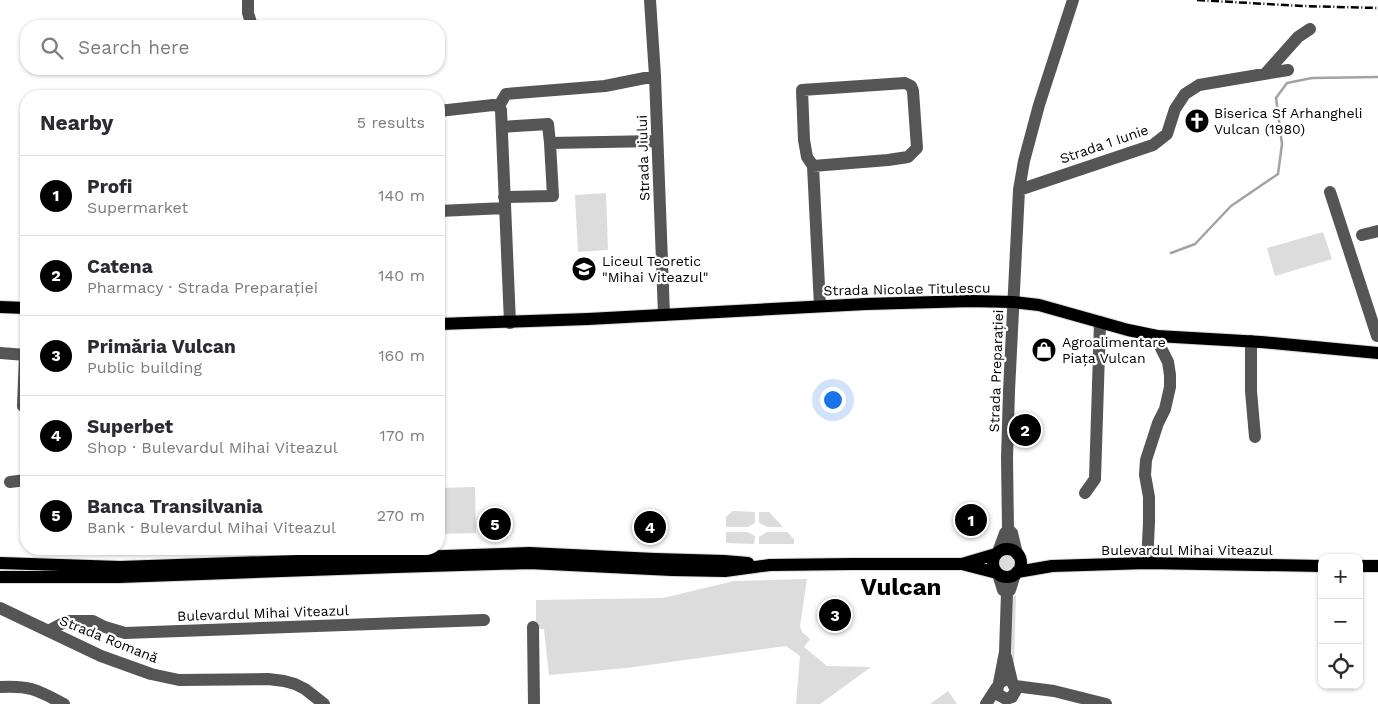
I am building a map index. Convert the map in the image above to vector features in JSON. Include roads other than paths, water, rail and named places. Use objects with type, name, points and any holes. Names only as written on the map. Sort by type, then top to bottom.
[{"type":"main road","name":"Strada Nicolae Titulescu","points":[[445,324],[919,302],[1014,302],[1039,304],[1156,336],[1251,341],[1375,353]]},
{"type":"main road","points":[[0,308],[20,308]]},
{"type":"main road","points":[[0,577],[119,577],[520,563],[725,572],[770,566],[962,564],[1008,577],[1016,573],[1020,563],[1018,554],[1009,549],[1004,549],[962,564]]},
{"type":"main road","points":[[0,563],[120,568],[528,553],[724,561],[770,566]]},
{"type":"main road","points":[[997,553],[993,559],[993,564],[998,573]]},
{"type":"main road","name":"Bulevardul Mihai Viteazul","points":[[1018,554],[1052,566]]},
{"type":"main road","name":"Bulevardul Mihai Viteazul","points":[[1016,573],[1052,566],[1147,563],[1318,566]]},
{"type":"main road","points":[[1363,566],[1378,566]]},
{"type":"street","points":[[248,0],[250,20]]},
{"type":"street","name":"Strada Jiului","points":[[650,0],[655,76],[664,315]]},
{"type":"street","name":"Strada Preparației","points":[[997,553],[1008,529],[1008,458],[1019,190],[1024,161],[1039,106],[1072,5]]},
{"type":"street","points":[[1265,74],[1298,36],[1310,30]]},
{"type":"street","name":"Strada 1 Iunie","points":[[1019,190],[1153,146],[1168,134],[1175,109],[1185,94],[1199,85],[1288,70]]},
{"type":"street","points":[[499,106],[506,94],[605,86],[655,76]]},
{"type":"street","points":[[813,166],[908,157],[917,148],[914,91],[911,86],[905,83],[802,90],[807,157],[813,166],[820,306]]},
{"type":"street","points":[[445,110],[499,106]]},
{"type":"street","points":[[499,106],[502,127],[510,322]]},
{"type":"street","points":[[445,210],[553,196],[548,124],[502,127]]},
{"type":"street","points":[[550,143],[657,141]]},
{"type":"street","points":[[1330,192],[1378,336]]},
{"type":"street","points":[[1362,235],[1378,231]]},
{"type":"street","points":[[1085,493],[1095,479],[1100,322]]},
{"type":"street","points":[[1147,563],[1149,497],[1145,475],[1146,460],[1158,423],[1165,409],[1170,387],[1168,362],[1156,336]]},
{"type":"street","name":"Strada Nicolae Titulescu","points":[[1375,353],[1375,340],[1378,336]]},
{"type":"street","points":[[1251,341],[1251,391],[1255,437]]},
{"type":"street","points":[[0,353],[20,355]]},
{"type":"street","points":[[10,482],[20,481]]},
{"type":"street","name":"Strada Preparației","points":[[1008,529],[1012,533],[1018,554]]},
{"type":"street","points":[[998,573],[1003,590],[1007,593]]},
{"type":"street","points":[[1007,693],[1005,652],[1007,593],[1010,590],[1016,573]]},
{"type":"street","name":"Strada Romană","points":[[0,608],[101,656],[150,674],[179,680],[284,681],[305,689],[324,704]]},
{"type":"street","name":"Bulevardul Mihai Viteazul","points":[[48,631],[67,621],[93,621],[125,633],[484,620]]},
{"type":"street","points":[[533,627],[534,704]]},
{"type":"street","points":[[998,685],[1005,652]]},
{"type":"street","points":[[986,704],[998,685],[1002,681],[1007,680],[1007,693]]},
{"type":"street","points":[[0,686],[31,688],[64,704]]},
{"type":"street","points":[[1007,693],[1038,690],[1054,691],[1105,704]]},
{"type":"waterway","points":[[1171,253],[1195,244],[1231,206],[1278,174],[1282,144],[1276,98],[1287,83],[1312,78],[1378,77]]},
{"type":"railway","points":[[1197,0],[1378,8]]},
{"type":"place","name":"Biserica Sf Arhangheli Vulcan (1980)","points":[[1197,121]]},
{"type":"place","name":"Liceul Teoretic \"Mihai Viteazul\"","points":[[584,269]]},
{"type":"place","name":"Agroalimentare Piața Vulcan","points":[[1044,350]]},
{"type":"place","name":"Catena","points":[[1025,430]]},
{"type":"place","name":"Profi","points":[[971,520]]},
{"type":"place","name":"Banca Transilvania","points":[[495,524]]},
{"type":"place","name":"Superbet","points":[[650,527]]},
{"type":"place","name":"Primăria Vulcan","points":[[835,615]]},
{"type":"district","name":"Vulcan","points":[[901,587]]}]
